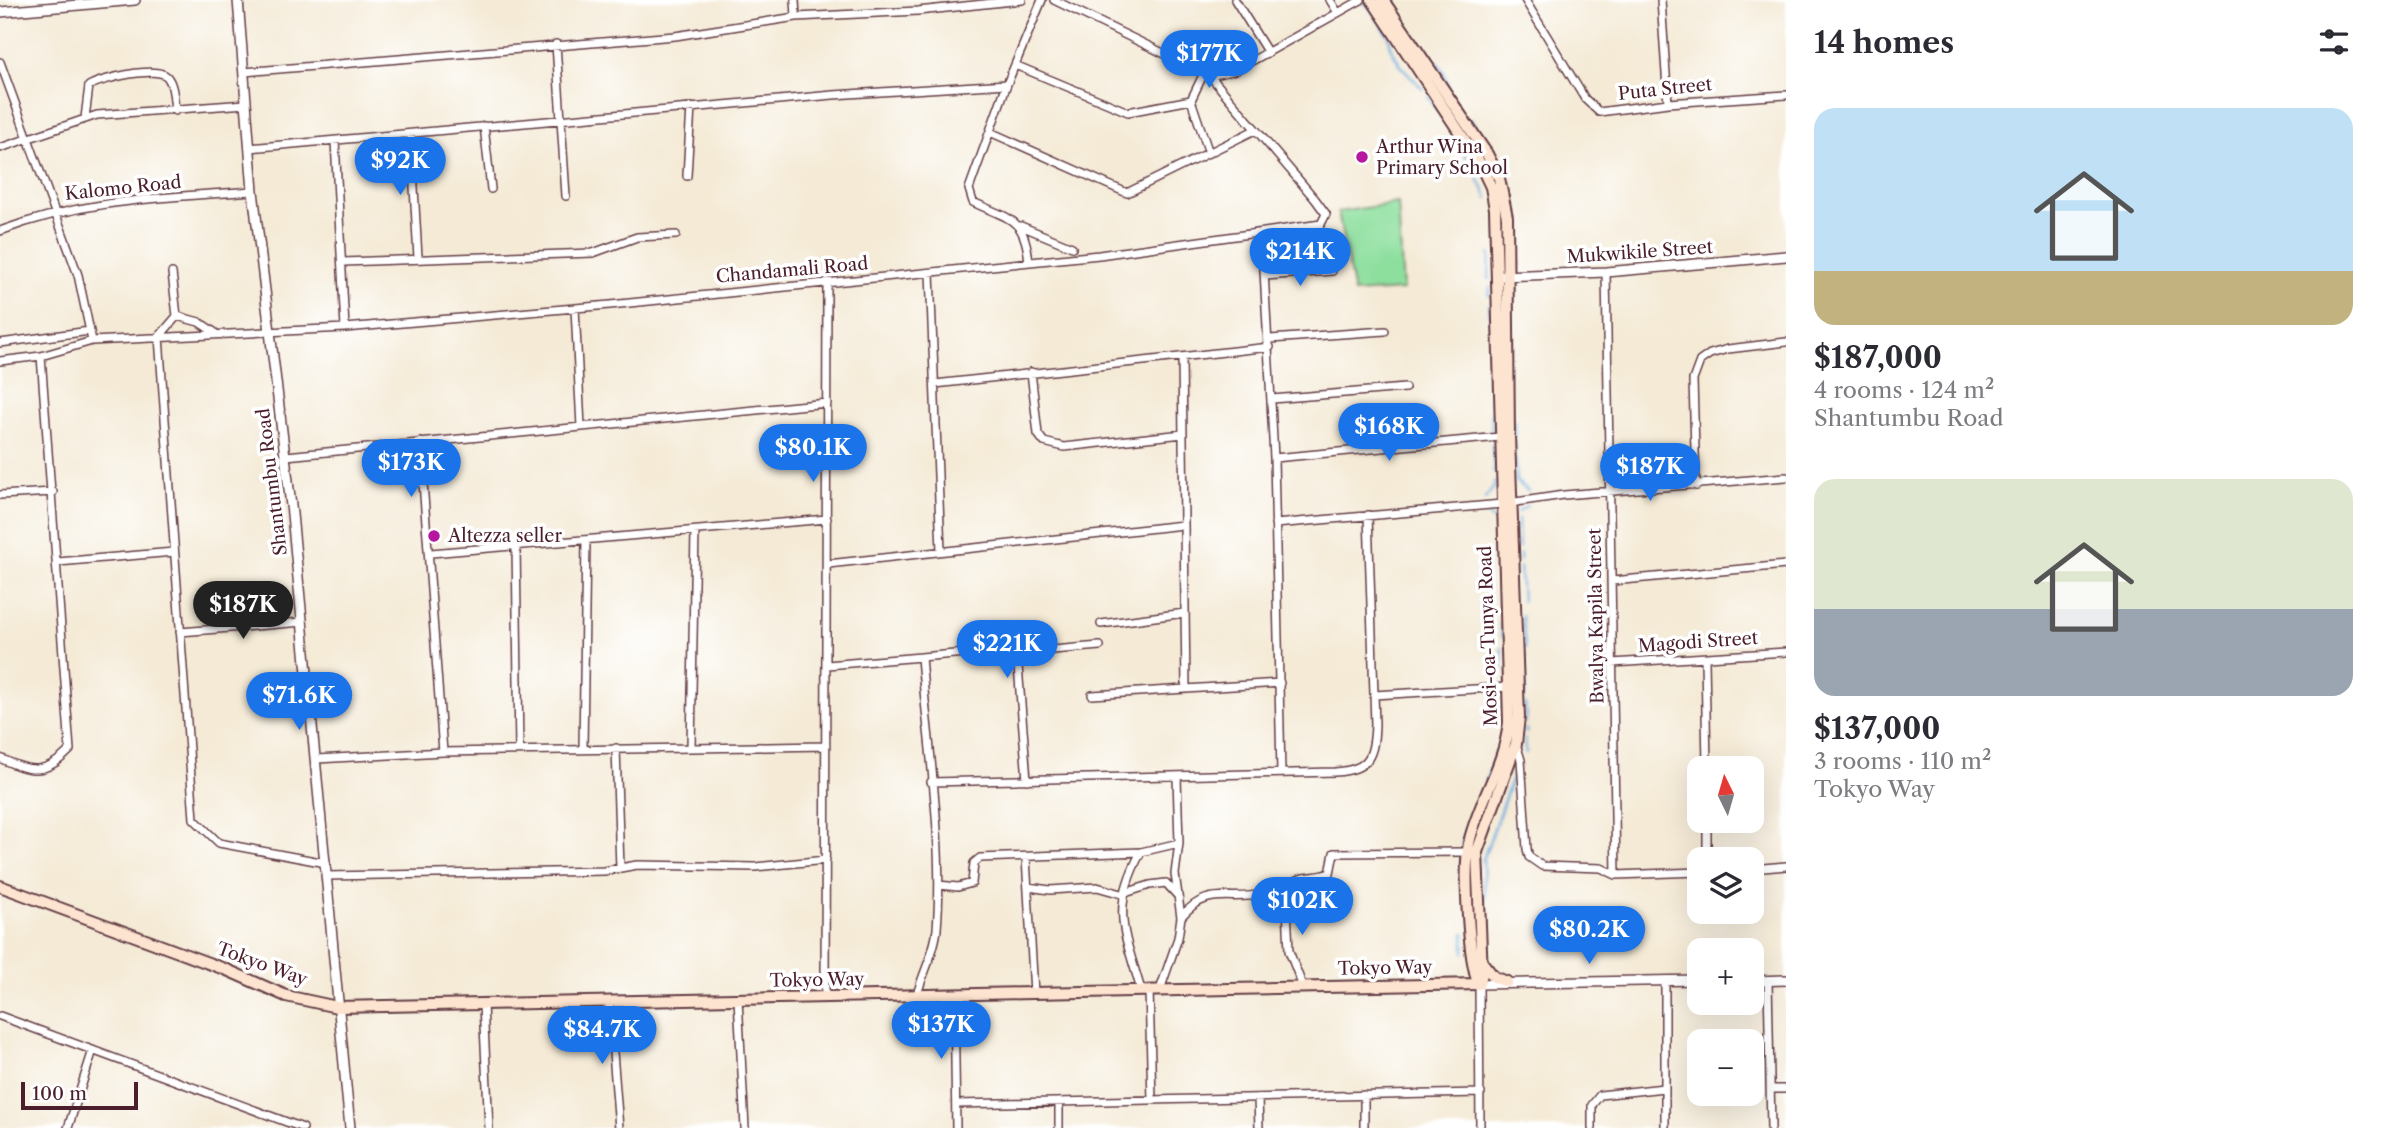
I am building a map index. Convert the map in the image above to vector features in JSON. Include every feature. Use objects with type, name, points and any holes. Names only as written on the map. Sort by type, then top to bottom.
[{"type":"main road","name":"Mosi-oa-Tunya Road","points":[[1372,0],[1478,160],[1491,187],[1496,218],[1501,276],[1512,741],[1467,852],[1471,950],[1474,973],[1479,984]]},
{"type":"main road","name":"Mosi-oa-Tunya Road","points":[[1382,0],[1493,166],[1507,218],[1501,276],[1500,437],[1519,687],[1512,741],[1477,852],[1481,959],[1479,984]]},
{"type":"main road","name":"Tokyo Way","points":[[0,886],[227,970],[286,996],[338,1007],[1479,984]]},
{"type":"main road","points":[[1452,985],[1467,971],[1471,950]]},
{"type":"main road","points":[[1481,959],[1494,977],[1507,982]]},
{"type":"street","points":[[0,12],[60,3],[135,0]]},
{"type":"street","name":"Shantumbu Road","points":[[238,0],[253,191],[286,456],[317,759],[350,1128]]},
{"type":"street","points":[[795,0],[796,17]]},
{"type":"street","points":[[244,72],[675,36],[796,17],[918,11],[1022,0]]},
{"type":"street","points":[[1042,0],[1007,84],[969,189],[969,197],[973,202],[1020,226],[1072,247]]},
{"type":"street","points":[[990,132],[1127,193],[1255,130],[1207,74],[1054,0]]},
{"type":"street","points":[[1235,0],[1268,53]]},
{"type":"street","points":[[1330,0],[1338,13]]},
{"type":"street","points":[[1207,74],[1236,70],[1361,0]]},
{"type":"street","name":"Puta Street","points":[[1525,0],[1594,110],[1786,95]]},
{"type":"street","points":[[1661,0],[1668,103]]},
{"type":"street","points":[[556,44],[566,196]]},
{"type":"street","points":[[0,62],[1,73],[78,275],[92,341]]},
{"type":"street","points":[[1015,65],[1128,112],[1191,100],[1207,74]]},
{"type":"street","points":[[85,118],[89,86],[106,78],[152,72],[164,74],[169,78],[175,111]]},
{"type":"street","points":[[249,148],[691,107],[1007,84]]},
{"type":"street","points":[[1191,100],[1209,153]]},
{"type":"street","points":[[0,148],[85,118],[112,113],[175,111],[246,104]]},
{"type":"street","points":[[687,176],[691,107]]},
{"type":"street","points":[[484,126],[491,189]]},
{"type":"street","name":"Chandamali Road","points":[[0,361],[41,356],[92,341],[345,328],[575,308],[1029,262],[1316,227],[1325,221],[1326,214],[1255,130]]},
{"type":"street","points":[[411,134],[418,258]]},
{"type":"street","points":[[335,141],[345,328]]},
{"type":"street","name":"Kalomo Road","points":[[0,231],[55,211],[110,203],[253,191]]},
{"type":"street","points":[[1020,226],[1026,238],[1029,262]]},
{"type":"street","points":[[1262,233],[1275,458],[1281,773]]},
{"type":"street","points":[[343,262],[593,253],[636,237],[676,235]]},
{"type":"street","name":"Mukwikile Street","points":[[1501,276],[1606,272],[1786,256]]},
{"type":"street","points":[[1265,276],[1332,271]]},
{"type":"street","name":"Bwalya Kapila Street","points":[[1606,272],[1616,875]]},
{"type":"street","points":[[172,273],[177,316],[159,337],[194,819],[219,843],[326,863]]},
{"type":"street","points":[[930,273],[941,551]]},
{"type":"street","points":[[825,997],[827,282]]},
{"type":"street","points":[[575,308],[581,426]]},
{"type":"street","points":[[177,316],[199,323],[215,333]]},
{"type":"street","points":[[0,344],[90,331]]},
{"type":"street","points":[[934,384],[1385,331]]},
{"type":"street","points":[[1696,486],[1693,380],[1700,361],[1710,354],[1728,349],[1786,342]]},
{"type":"street","points":[[0,758],[13,765],[41,770],[49,768],[70,750],[41,356]]},
{"type":"street","points":[[1182,356],[1186,689]]},
{"type":"street","points":[[1031,372],[1038,434],[1048,444],[1064,447],[1183,434]]},
{"type":"street","points":[[1272,399],[1405,388]]},
{"type":"street","points":[[286,456],[827,402]]},
{"type":"street","points":[[1275,458],[1500,437]]},
{"type":"street","points":[[420,442],[443,752]]},
{"type":"street","points":[[1275,524],[1609,491],[1786,477]]},
{"type":"street","points":[[0,495],[53,492]]},
{"type":"street","points":[[930,782],[1349,771],[1367,762],[1375,742],[1368,515]]},
{"type":"street","points":[[430,553],[827,519]]},
{"type":"street","points":[[828,564],[1183,525]]},
{"type":"street","points":[[691,747],[695,531]]},
{"type":"street","points":[[583,749],[586,540]]},
{"type":"street","points":[[516,546],[519,750]]},
{"type":"street","points":[[58,562],[174,552]]},
{"type":"street","points":[[1612,581],[1786,565]]},
{"type":"street","points":[[1101,624],[1185,614]]},
{"type":"street","points":[[180,632],[303,622]]},
{"type":"street","points":[[827,665],[1010,649],[1017,653],[1100,646]]},
{"type":"street","name":"Magodi Street","points":[[1612,663],[1786,652]]},
{"type":"street","points":[[1017,653],[1027,780]]},
{"type":"street","points":[[917,995],[933,951],[939,886],[921,657]]},
{"type":"street","points":[[1705,659],[1707,756]]},
{"type":"street","points":[[1092,695],[1280,683]]},
{"type":"street","points":[[1374,695],[1509,687]]},
{"type":"street","points":[[1512,741],[1521,760],[1529,857],[1542,866],[1601,868],[1616,875],[1687,872]]},
{"type":"street","points":[[317,759],[519,750],[826,746]]},
{"type":"street","points":[[616,748],[620,868]]},
{"type":"street","points":[[1150,990],[1178,938],[1181,917],[1175,874],[1179,843],[1177,777]]},
{"type":"street","points":[[939,886],[958,887],[972,883],[975,860],[1141,852],[1179,843]]},
{"type":"street","points":[[1141,852],[1122,894],[1126,935],[1150,990],[1152,1100]]},
{"type":"street","points":[[1181,917],[1188,908],[1210,896],[1261,895],[1330,873],[1334,853],[1467,852]]},
{"type":"street","points":[[1026,858],[1034,993]]},
{"type":"street","points":[[327,876],[604,872],[636,865],[755,867],[826,860]]},
{"type":"street","points":[[1764,868],[1786,866]]},
{"type":"street","points":[[1028,887],[1050,890],[1097,887],[1122,894],[1166,883],[1179,899]]},
{"type":"street","points":[[1286,885],[1289,951],[1303,987]]},
{"type":"street","points":[[1665,980],[1665,1128]]},
{"type":"street","name":"Tokyo Way","points":[[1479,984],[1687,980]]},
{"type":"street","points":[[1764,980],[1786,980]]},
{"type":"street","points":[[1768,980],[1772,1128]]},
{"type":"street","points":[[1479,984],[1480,1128]]},
{"type":"street","points":[[954,994],[956,1128]]},
{"type":"street","points":[[738,999],[746,1128]]},
{"type":"street","points":[[609,1002],[619,1128]]},
{"type":"street","points":[[483,1005],[489,1128]]},
{"type":"street","points":[[0,1016],[303,1128]]},
{"type":"street","points":[[68,1128],[93,1050]]},
{"type":"street","points":[[1592,1128],[1592,1105],[1601,1095],[1664,1088]]},
{"type":"street","points":[[1771,1089],[1786,1089]]},
{"type":"street","points":[[956,1104],[1481,1093]]},
{"type":"street","points":[[1364,1096],[1364,1128]]},
{"type":"street","points":[[1258,1098],[1259,1128]]},
{"type":"street","points":[[1059,1102],[1059,1128]]},
{"type":"green space","points":[[1398,203],[1403,290],[1354,293],[1338,212]]},
{"type":"waterway","points":[[1391,0],[1395,6]]},
{"type":"waterway","points":[[1362,3],[1367,4],[1389,36],[1391,49],[1401,66],[1423,89]]},
{"type":"waterway","points":[[1399,12],[1407,24]]},
{"type":"waterway","points":[[1410,30],[1417,40]]},
{"type":"waterway","points":[[1427,54],[1441,68],[1448,86]]},
{"type":"waterway","points":[[1428,97],[1453,134]]},
{"type":"waterway","points":[[1471,119],[1481,135]]},
{"type":"waterway","points":[[1459,142],[1488,198]]},
{"type":"waterway","points":[[1496,157],[1513,207],[1514,259],[1521,264]]},
{"type":"waterway","points":[[1489,279],[1490,254]]},
{"type":"waterway","points":[[1513,298],[1516,285],[1522,282]]},
{"type":"waterway","points":[[1489,296],[1490,287]]},
{"type":"waterway","points":[[1489,305],[1490,317]]},
{"type":"waterway","points":[[1490,324],[1490,334]]},
{"type":"waterway","points":[[1490,343],[1491,359]]},
{"type":"waterway","points":[[1491,366],[1491,387]]},
{"type":"waterway","points":[[1491,395],[1491,404]]},
{"type":"waterway","points":[[1491,412],[1492,433]]},
{"type":"waterway","points":[[1514,421],[1515,452]]},
{"type":"waterway","points":[[1492,444],[1494,473]]},
{"type":"waterway","points":[[1516,460],[1516,481],[1528,491]]},
{"type":"waterway","points":[[1485,499],[1494,487],[1494,482]]},
{"type":"waterway","points":[[1518,512],[1527,506]]},
{"type":"waterway","points":[[1487,515],[1496,522],[1497,545]]},
{"type":"waterway","points":[[1518,519],[1519,548]]},
{"type":"waterway","points":[[1520,554],[1520,560]]},
{"type":"waterway","points":[[1497,555],[1498,566]]},
{"type":"waterway","points":[[1520,567],[1522,601]]},
{"type":"waterway","points":[[1498,574],[1500,604]]},
{"type":"waterway","points":[[1522,616],[1525,648]]},
{"type":"waterway","points":[[1500,623],[1502,637]]},
{"type":"waterway","points":[[1502,648],[1502,673]]},
{"type":"waterway","points":[[1525,655],[1525,673]]},
{"type":"waterway","points":[[1525,680],[1525,694]]},
{"type":"waterway","points":[[1525,704],[1526,723]]},
{"type":"waterway","points":[[1503,708],[1503,719]]},
{"type":"waterway","points":[[1501,741],[1502,726]]},
{"type":"waterway","points":[[1525,739],[1526,753]]},
{"type":"waterway","points":[[1486,780],[1496,752]]},
{"type":"waterway","points":[[1487,946],[1483,860],[1517,764]]},
{"type":"waterway","points":[[1469,821],[1481,791]]},
{"type":"waterway","points":[[1462,844],[1466,829]]},
{"type":"waterway","points":[[1460,856],[1462,892]]},
{"type":"waterway","points":[[1464,933],[1464,952]]},
{"type":"place","name":"Arthur Wina Primary School","points":[[1362,157]]},
{"type":"place","name":"Altezza seller","points":[[434,536]]}]
